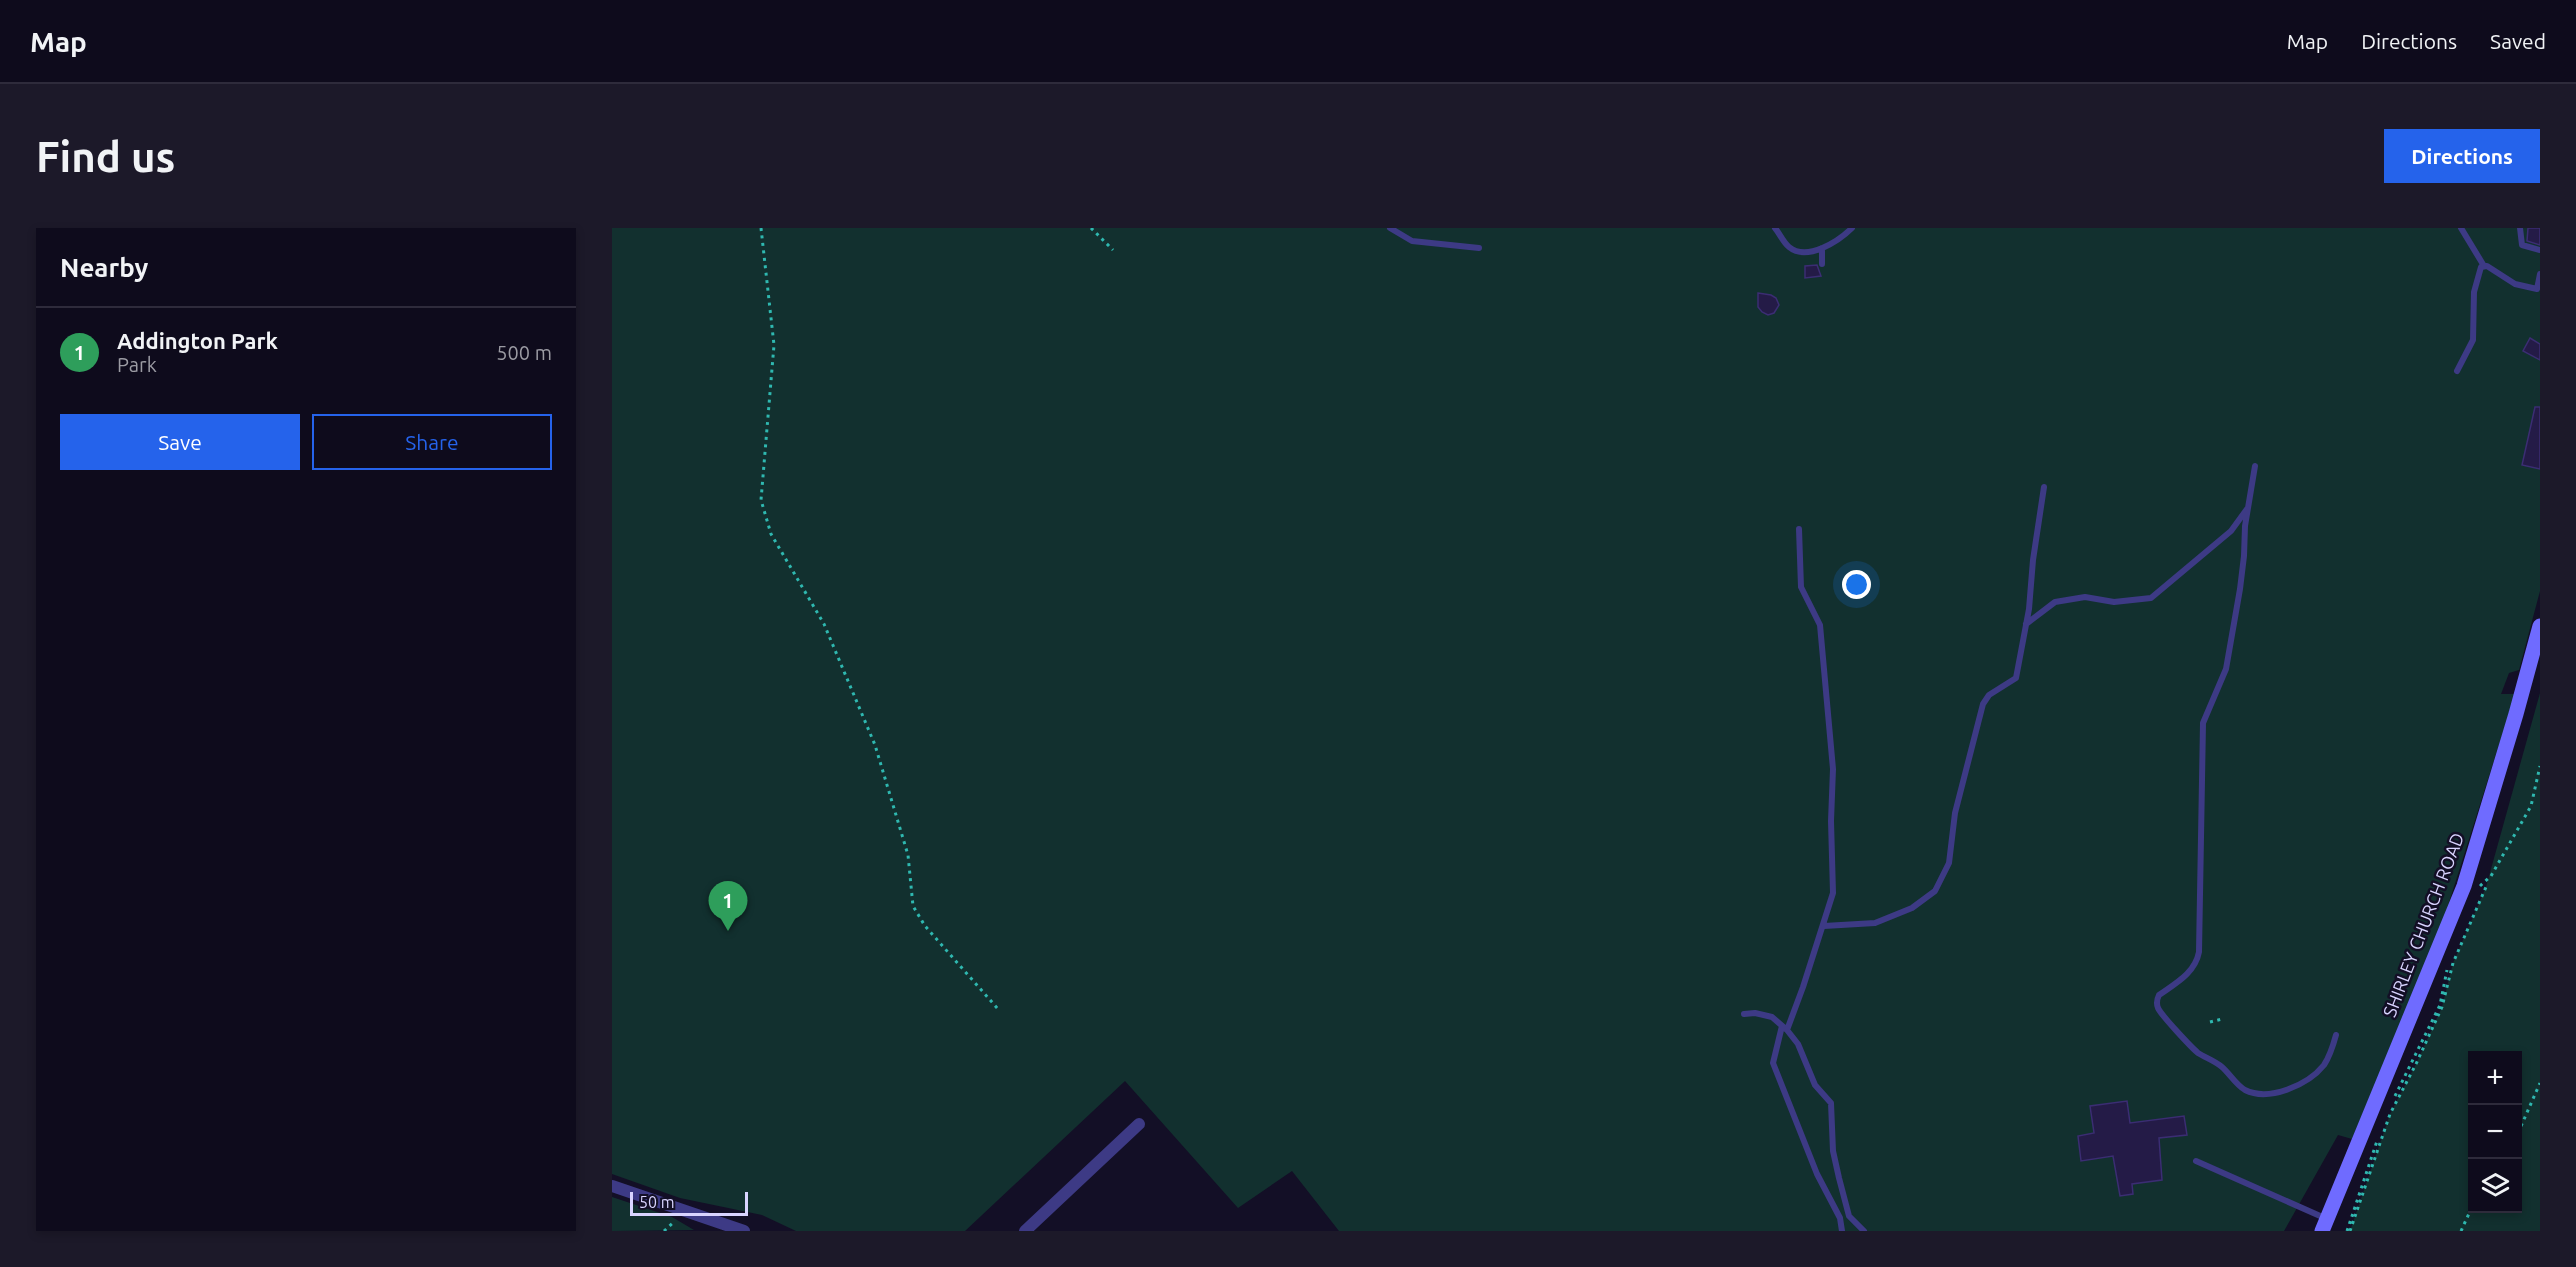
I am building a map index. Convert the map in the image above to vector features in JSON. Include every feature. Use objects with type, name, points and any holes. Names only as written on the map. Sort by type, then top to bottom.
[{"type":"street","name":"SHIRLEY CHURCH ROAD","points":[[2325,1225],[2464,886],[2540,626]]},
{"type":"street","points":[[1025,1231],[1139,1124]]},
{"type":"street","points":[[612,1186],[744,1231]]},
{"type":"lane","points":[[1390,228],[1412,241],[1479,248]]},
{"type":"lane","points":[[1775,228],[1786,245],[1793,250],[1822,248],[1840,239],[1852,228]]},
{"type":"lane","points":[[2461,228],[2484,266],[2515,284],[2537,289],[2540,274]]},
{"type":"lane","points":[[2520,228],[2522,245],[2540,250]]},
{"type":"lane","points":[[1822,248],[1822,264]]},
{"type":"lane","points":[[2457,371],[2473,340],[2474,292],[2481,267],[2484,266]]},
{"type":"lane","points":[[2255,466],[2245,526],[2240,589],[2226,669],[2203,723],[2201,938],[2198,962],[2183,978],[2159,995],[2158,1009],[2196,1051],[2224,1069],[2240,1087],[2268,1095],[2281,1092],[2312,1077],[2331,1053],[2336,1035]]},
{"type":"lane","points":[[1824,926],[1875,923],[1912,908],[1935,891],[1949,863],[1955,813],[1980,713],[1989,695],[2016,678],[2026,625],[2044,487]]},
{"type":"lane","points":[[2026,625],[2055,602],[2085,597],[2114,602],[2151,598],[2231,531],[2249,506]]},
{"type":"lane","points":[[1799,530],[1801,587],[1820,625],[1833,769],[1831,821],[1833,892],[1824,926],[1784,1028],[1773,1063],[1817,1174],[1840,1218],[1842,1231]]},
{"type":"lane","points":[[1744,1014],[1755,1013],[1772,1017],[1784,1028],[1798,1044],[1815,1085],[1831,1102],[1833,1151],[1844,1197],[1849,1216],[1864,1231]]},
{"type":"lane","points":[[2196,1161],[2325,1225]]},
{"type":"path","points":[[761,228],[774,345],[761,500],[771,534],[824,624],[875,745],[908,855],[913,906],[925,926],[998,1009]]},
{"type":"path","points":[[1091,228],[1113,250]]},
{"type":"path","points":[[2479,886],[2491,876],[2531,806],[2540,766]]},
{"type":"path","points":[[2348,1231],[2390,1114],[2442,1007],[2453,963],[2486,887]]},
{"type":"path","points":[[2348,1231],[2386,1113],[2413,1064],[2440,1005],[2448,966],[2471,906]]},
{"type":"path","points":[[2210,1022],[2222,1019]]},
{"type":"path","points":[[2522,1121],[2540,1083]]},
{"type":"path","points":[[2461,1231],[2469,1213]]},
{"type":"green space","points":[[612,228],[2540,228],[2540,591],[2519,670],[2509,673],[2501,694],[2515,694],[2445,915],[2352,1139],[2338,1135],[2284,1231],[1339,1231],[1292,1171],[1238,1208],[1125,1081],[965,1231],[796,1231],[762,1215],[680,1198],[612,1174]]},
{"type":"green space","points":[[2540,693],[2540,1231],[2350,1231],[2390,1114],[2442,1007],[2453,963],[2486,887]]},
{"type":"green space","points":[[612,1197],[672,1217],[694,1230],[612,1231]]},
{"type":"building","points":[[2528,228],[2540,228],[2540,245],[2527,241]]},
{"type":"building","points":[[1817,265],[1821,276],[1805,278],[1805,266]]},
{"type":"building","points":[[1758,293],[1776,298],[1779,305],[1774,313],[1768,315],[1758,307]]},
{"type":"building","points":[[2530,338],[2540,344],[2540,360],[2523,351]]},
{"type":"building","points":[[2535,407],[2540,407],[2540,469],[2522,465]]},
{"type":"building","points":[[2127,1101],[2130,1123],[2184,1116],[2187,1135],[2159,1138],[2162,1180],[2132,1184],[2133,1194],[2120,1196],[2113,1156],[2081,1161],[2078,1136],[2094,1133],[2090,1106]]},
{"type":"place","name":"Addington Park","points":[[728,931]]}]
